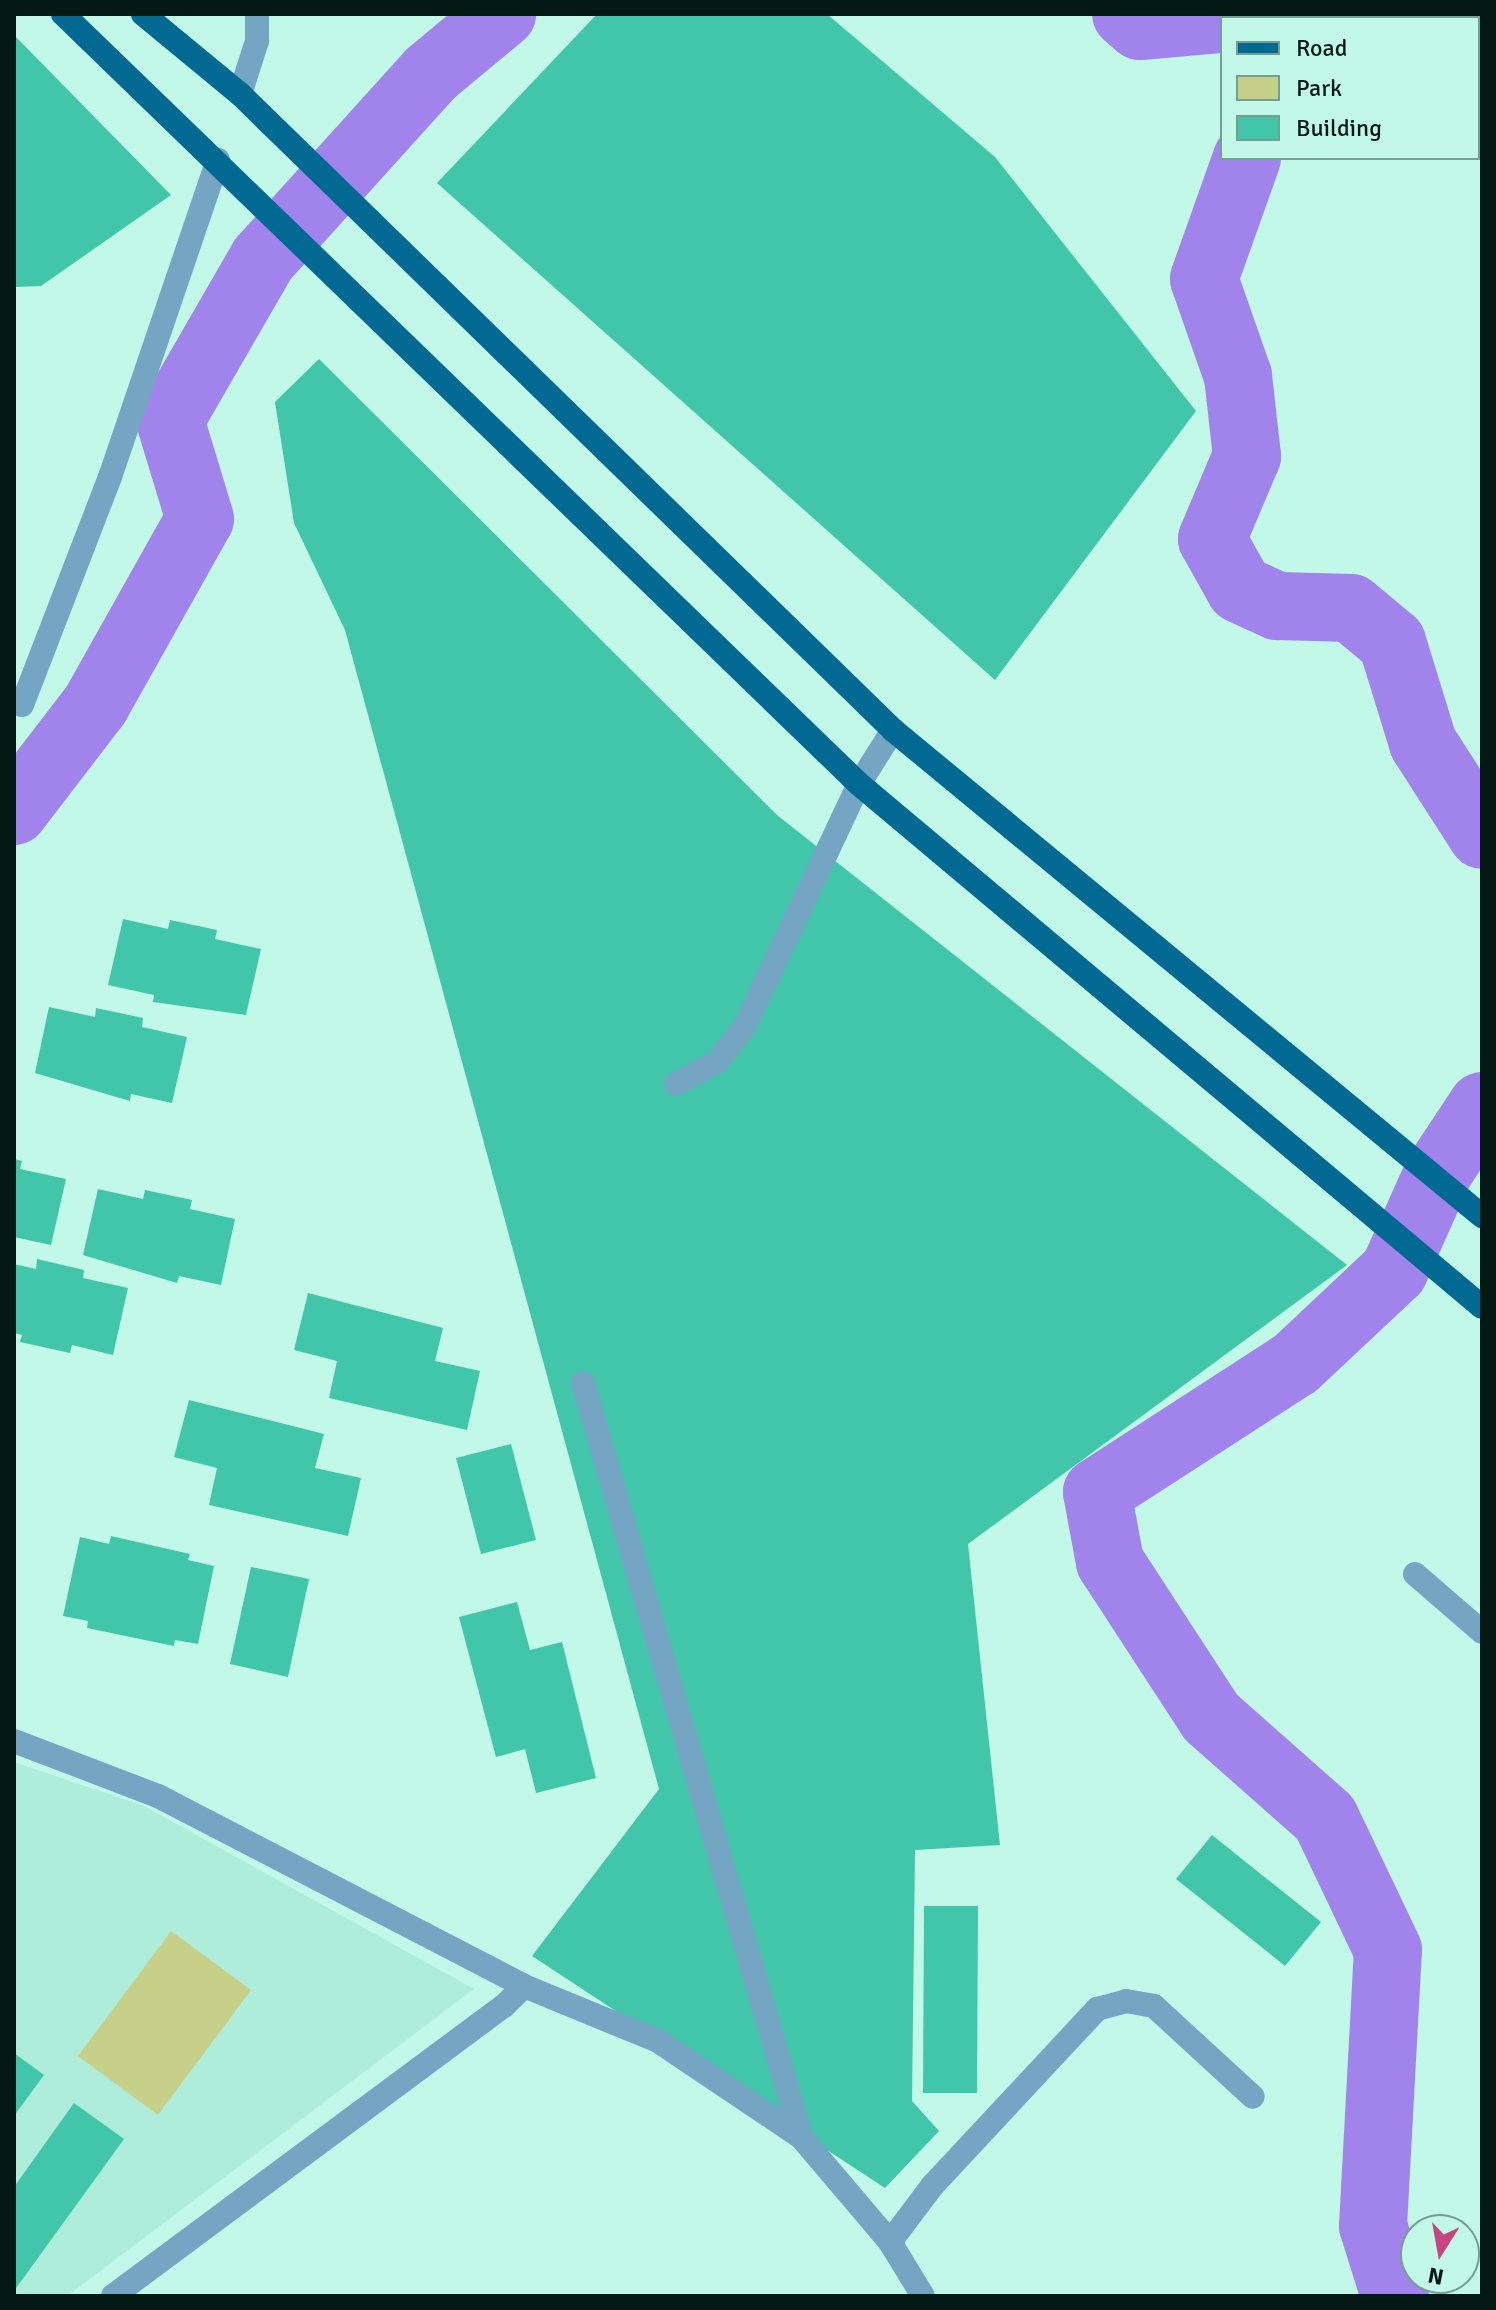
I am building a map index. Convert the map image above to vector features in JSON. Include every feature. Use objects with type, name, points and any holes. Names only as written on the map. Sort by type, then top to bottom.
[{"type":"main road","points":[[63,14],[218,160],[859,784],[1482,1307]]},
{"type":"main road","points":[[143,14],[240,94],[893,730],[1474,1209]]},
{"type":"street","points":[[240,94],[257,41],[257,14]]},
{"type":"street","points":[[22,705],[110,477],[218,160]]},
{"type":"street","points":[[676,1084],[717,1062],[745,1026],[859,784],[893,730]]},
{"type":"street","points":[[583,1383],[801,2137]]},
{"type":"street","points":[[1415,1574],[1482,1632]]},
{"type":"street","points":[[14,1741],[158,1796],[524,1986],[658,2041],[801,2137],[890,2242],[923,2296]]},
{"type":"street","points":[[113,2296],[504,2006],[524,1986]]},
{"type":"street","points":[[890,2242],[933,2185],[1097,2009],[1126,2001],[1154,2006],[1253,2097]]},
{"type":"shaded area","points":[[14,1762],[144,1806],[474,1989],[67,2296],[14,2296]]},
{"type":"green space","points":[[171,1931],[251,1990],[158,2115],[78,2056]]},
{"type":"building","points":[[597,14],[827,14],[995,157],[1196,411],[995,680],[437,183]]},
{"type":"building","points":[[14,35],[171,195],[41,286],[14,287]]},
{"type":"building","points":[[319,359],[777,815],[1347,1265],[968,1544],[1000,1845],[915,1850],[912,2101],[939,2131],[885,2188],[532,1956],[659,1789],[345,630],[294,523],[275,402]]},
{"type":"building","points":[[123,919],[168,929],[170,920],[217,930],[215,939],[261,949],[246,1015],[153,1002],[154,995],[108,985]]},
{"type":"building","points":[[49,1007],[95,1017],[96,1008],[143,1018],[142,1027],[187,1037],[172,1103],[131,1094],[130,1101],[35,1073]]},
{"type":"building","points":[[14,1159],[22,1161],[20,1169],[66,1179],[51,1245],[14,1237]]},
{"type":"building","points":[[98,1189],[143,1199],[145,1190],[192,1200],[190,1209],[235,1219],[221,1285],[179,1276],[177,1283],[83,1255]]},
{"type":"building","points":[[37,1259],[84,1270],[83,1278],[128,1288],[113,1355],[72,1345],[70,1353],[20,1342],[22,1335],[14,1333],[14,1264],[36,1269]]},
{"type":"building","points":[[308,1293],[443,1328],[435,1361],[480,1371],[467,1430],[329,1398],[337,1361],[294,1350]]},
{"type":"building","points":[[189,1400],[324,1434],[315,1468],[361,1478],[348,1536],[209,1505],[217,1468],[174,1457]]},
{"type":"building","points":[[511,1444],[536,1540],[481,1554],[456,1458]]},
{"type":"building","points":[[111,1536],[190,1554],[188,1560],[214,1566],[198,1644],[175,1640],[174,1646],[87,1628],[88,1621],[63,1616],[80,1537],[109,1544]]},
{"type":"building","points":[[251,1567],[309,1579],[288,1677],[230,1664]]},
{"type":"building","points":[[517,1602],[530,1650],[562,1642],[596,1778],[536,1793],[525,1749],[496,1757],[459,1617]]},
{"type":"building","points":[[1212,1835],[1321,1922],[1285,1966],[1176,1879]]},
{"type":"building","points":[[924,1906],[978,1906],[977,2093],[923,2093]]},
{"type":"building","points":[[14,2053],[44,2075],[14,2116]]},
{"type":"building","points":[[74,2103],[124,2139],[14,2291],[14,2187]]},
{"type":"waterway","points":[[14,811],[96,704],[200,519],[170,420],[263,259],[430,74],[502,14]]},
{"type":"waterway","points":[[1126,14],[1140,26],[1220,19]]},
{"type":"waterway","points":[[1246,160],[1204,279],[1238,376],[1247,456],[1212,539],[1240,589],[1277,606],[1351,608],[1392,642],[1423,743],[1482,835]]},
{"type":"waterway","points":[[1395,2296],[1373,2226],[1388,1950],[1325,1818],[1211,1717],[1110,1562],[1097,1492],[1295,1364],[1394,1271],[1439,1171],[1482,1106]]}]
